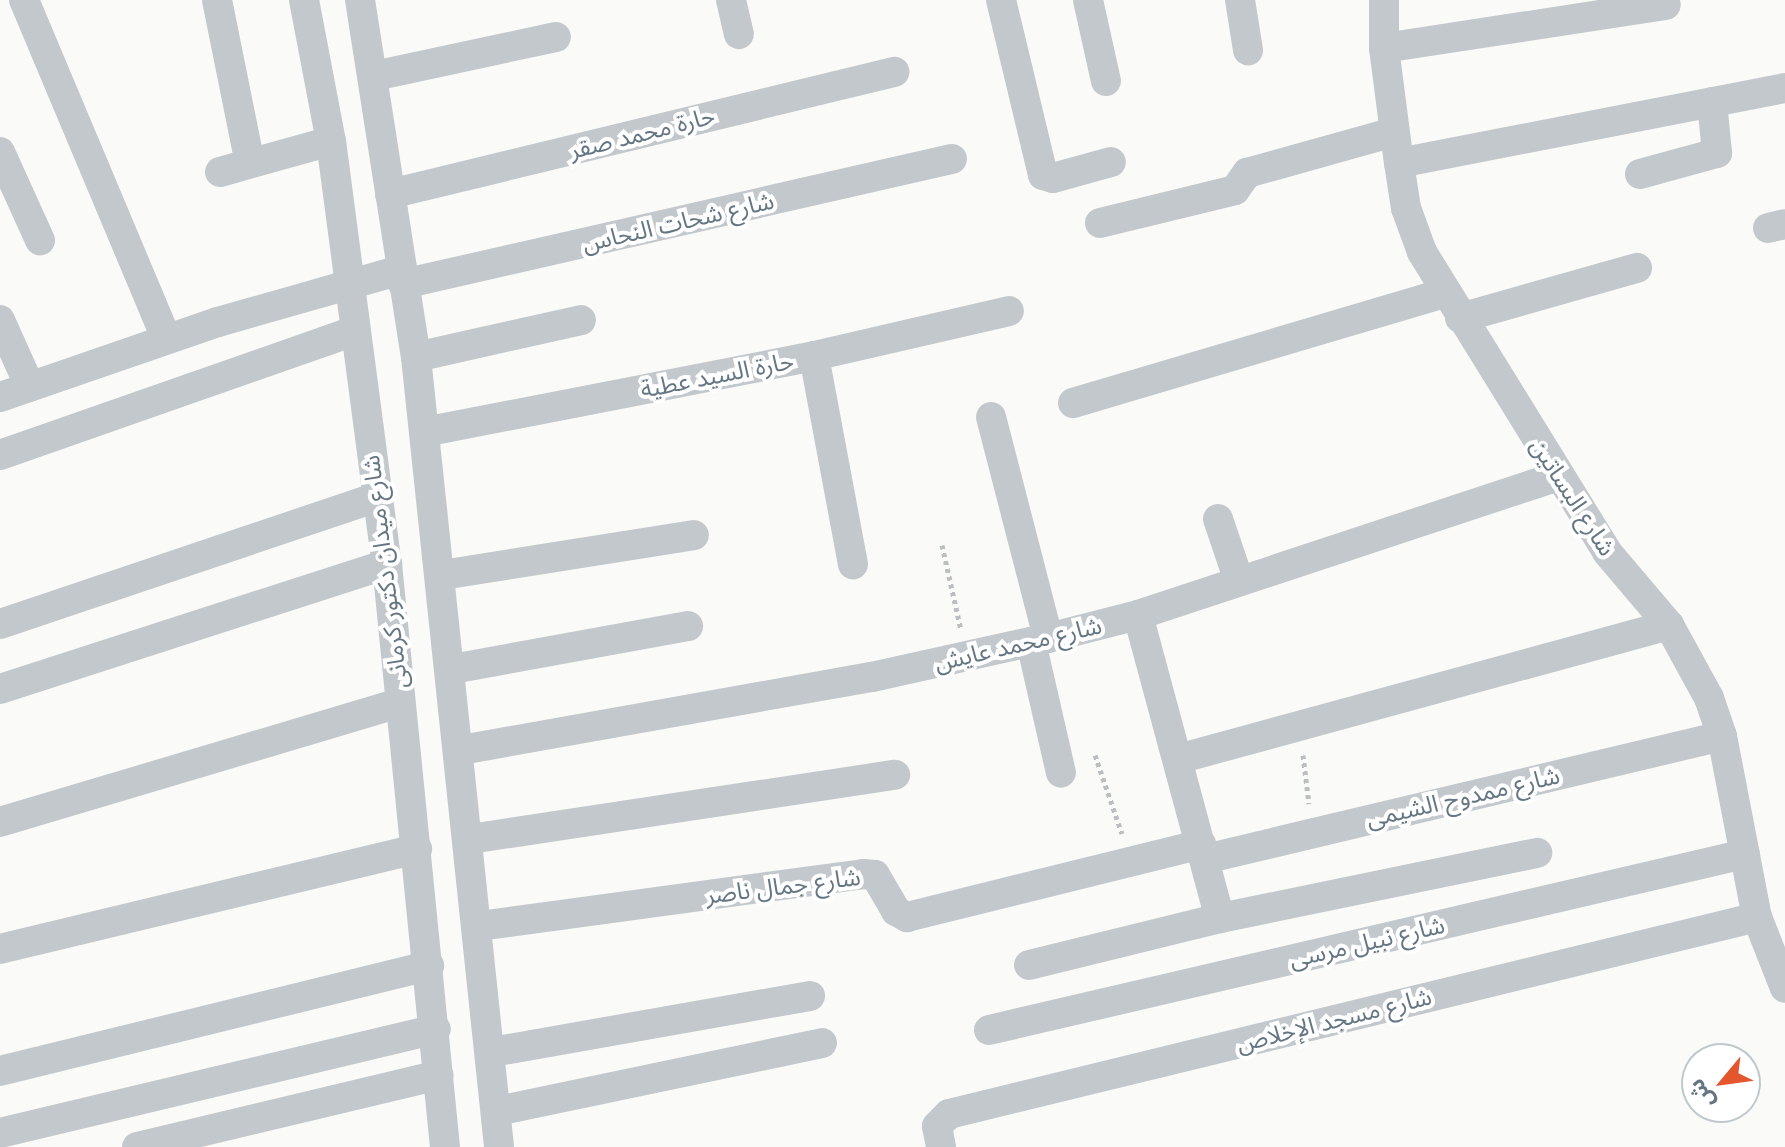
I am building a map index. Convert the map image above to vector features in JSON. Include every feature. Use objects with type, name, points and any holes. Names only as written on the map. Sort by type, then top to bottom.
[{"type":"street","points":[[24,0],[166,338]]},
{"type":"street","points":[[217,0],[250,163]]},
{"type":"street","name":"شارع ميدان دكتور كرمانى","points":[[304,0],[331,141],[387,564],[436,1029],[445,1147]]},
{"type":"street","points":[[360,0],[416,357],[461,750],[499,1147]]},
{"type":"street","points":[[731,0],[739,34]]},
{"type":"street","points":[[1001,0],[1043,175],[1053,178],[1111,162]]},
{"type":"street","points":[[1088,0],[1106,81]]},
{"type":"street","points":[[1240,0],[1248,50]]},
{"type":"street","name":"شارع البساتين","points":[[1384,0],[1384,48],[1406,208],[1452,305],[1607,552],[1669,625],[1709,698],[1722,736],[1757,917],[1785,988]]},
{"type":"street","points":[[1384,48],[1666,5]]},
{"type":"street","points":[[374,76],[556,37]]},
{"type":"street","name":"حارة محمد صقر","points":[[390,194],[894,72]]},
{"type":"street","points":[[1399,163],[1785,88]]},
{"type":"street","points":[[1640,174],[1717,153],[1712,102]]},
{"type":"street","points":[[1100,223],[1235,190],[1247,173],[1394,132]]},
{"type":"street","points":[[220,172],[331,141]]},
{"type":"street","points":[[0,152],[40,240]]},
{"type":"street","name":"شارع شحات النحاس","points":[[0,397],[166,338],[350,283],[402,277],[952,159]]},
{"type":"street","points":[[1073,403],[1452,305],[1637,268]]},
{"type":"street","name":"حارة السيد عطية","points":[[424,432],[814,356],[1009,311]]},
{"type":"street","points":[[0,320],[30,387]]},
{"type":"street","points":[[416,357],[581,320]]},
{"type":"street","points":[[0,455],[355,331]]},
{"type":"street","points":[[814,356],[853,564]]},
{"type":"street","points":[[991,417],[1039,640],[1061,773]]},
{"type":"street","name":"شارع محمد عايش","points":[[461,750],[1039,640],[1138,615],[1559,476]]},
{"type":"street","points":[[0,624],[378,497]]},
{"type":"street","points":[[1218,519],[1239,581]]},
{"type":"street","points":[[442,575],[694,535]]},
{"type":"street","points":[[0,689],[387,564]]},
{"type":"street","points":[[1138,615],[1220,918]]},
{"type":"street","points":[[1178,759],[1669,625]]},
{"type":"street","points":[[452,669],[688,626]]},
{"type":"street","points":[[0,822],[400,703]]},
{"type":"street","name":"شارع ممدوح الشيمى","points":[[1203,852],[1312,834],[1722,736]]},
{"type":"street","points":[[470,839],[895,775]]},
{"type":"street","points":[[0,949],[417,849]]},
{"type":"street","name":"شارع جمال ناصر","points":[[479,926],[863,874],[875,875],[885,885],[896,911],[907,917],[1131,861],[1203,852]]},
{"type":"street","points":[[1029,965],[1220,918],[1537,853]]},
{"type":"street","name":"شارع نبيل مرسى","points":[[989,1030],[1745,854]]},
{"type":"street","name":"شارع مسجد الإخلاص","points":[[941,1147],[937,1126],[944,1115],[1757,917]]},
{"type":"street","points":[[0,1071],[429,966]]},
{"type":"street","points":[[492,1052],[810,996]]},
{"type":"street","points":[[0,1133],[436,1029]]},
{"type":"street","points":[[497,1111],[822,1043]]},
{"type":"street","points":[[137,1147],[439,1075]]},
{"type":"path","points":[[942,545],[966,656]]},
{"type":"path","points":[[1299,726],[1312,834]]},
{"type":"path","points":[[1095,755],[1131,861]]}]
